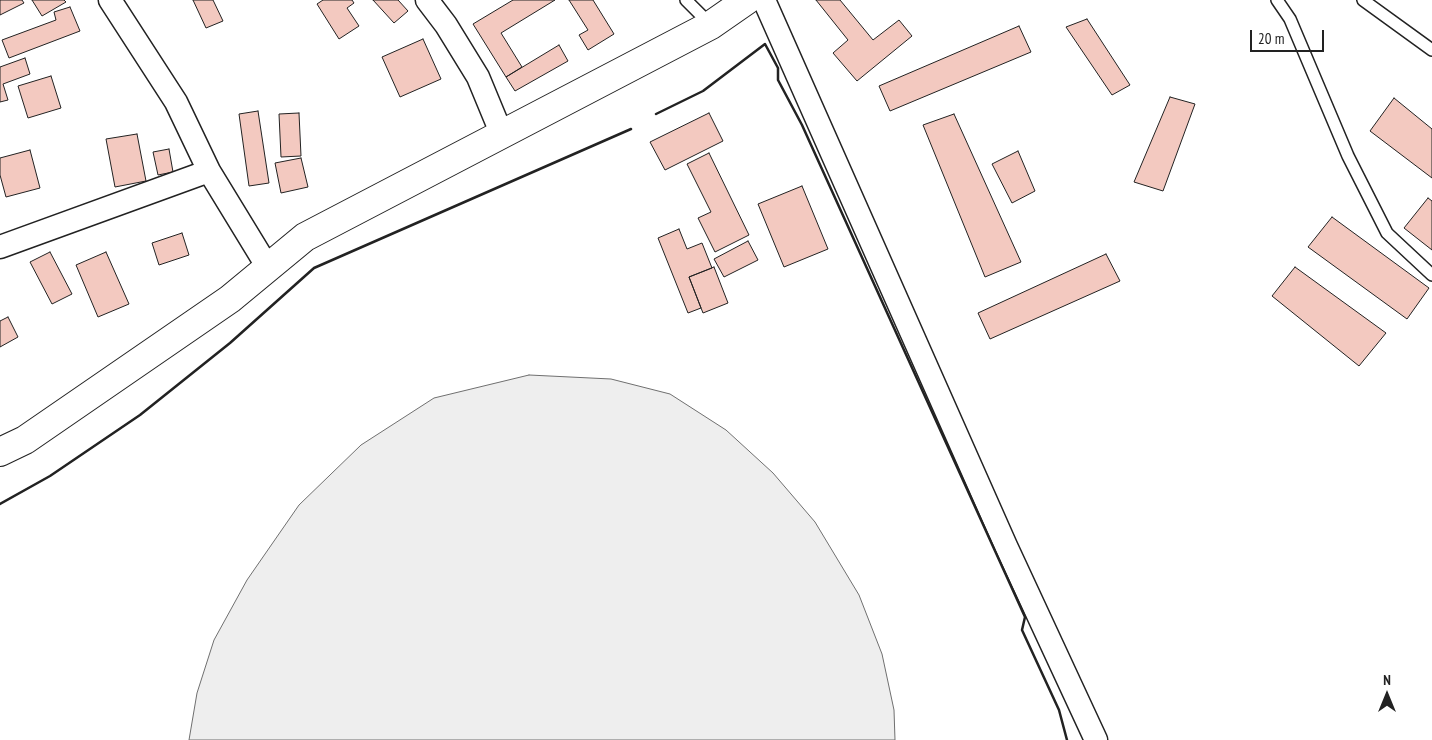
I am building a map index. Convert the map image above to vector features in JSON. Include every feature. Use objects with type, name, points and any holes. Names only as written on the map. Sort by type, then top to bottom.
[{"type":"street","points":[[110,0],[176,102],[209,171],[267,266]]},
{"type":"street","points":[[427,0],[446,25],[478,76],[502,134]]},
{"type":"street","points":[[0,452],[25,440],[230,299],[305,236],[711,25],[747,0]]},
{"type":"street","points":[[764,0],[1006,546],[1096,740]]},
{"type":"street","points":[[0,246],[209,171]]},
{"type":"lane","points":[[686,0],[711,25]]},
{"type":"lane","points":[[1277,0],[1290,18],[1348,156],[1387,233],[1432,275]]},
{"type":"lane","points":[[1363,0],[1432,50]]},
{"type":"shaded area","points":[[529,375],[611,379],[670,394],[726,430],[773,473],[815,522],[859,595],[882,654],[894,710],[895,740],[189,740],[197,693],[214,640],[247,580],[299,505],[361,445],[434,398]]},
{"type":"building","points":[[0,0],[22,0],[24,3],[0,15]]},
{"type":"building","points":[[32,0],[64,0],[66,2],[42,16]]},
{"type":"building","points":[[193,0],[213,0],[223,21],[206,28]]},
{"type":"building","points":[[323,0],[352,0],[354,3],[347,8],[359,26],[339,39],[317,4]]},
{"type":"building","points":[[373,0],[398,0],[408,11],[394,23]]},
{"type":"building","points":[[513,0],[555,0],[501,33],[522,67],[506,77],[473,24]]},
{"type":"building","points":[[569,0],[593,0],[614,34],[588,50],[579,35],[588,30]]},
{"type":"building","points":[[816,0],[840,0],[873,40],[899,20],[912,36],[857,81],[833,53],[848,40]]},
{"type":"building","points":[[70,7],[80,31],[9,58],[2,40],[56,20],[54,12]]},
{"type":"building","points":[[1087,19],[1130,85],[1112,95],[1066,27]]},
{"type":"building","points":[[1019,26],[1031,52],[890,111],[879,86]]},
{"type":"building","points":[[423,39],[441,79],[400,97],[382,57]]},
{"type":"building","points":[[559,45],[568,61],[515,91],[506,77]]},
{"type":"building","points":[[25,58],[30,74],[3,84],[8,100],[0,102],[0,67]]},
{"type":"building","points":[[51,76],[61,108],[28,118],[18,86]]},
{"type":"building","points":[[1170,97],[1195,104],[1163,191],[1134,182]]},
{"type":"building","points":[[1394,98],[1432,129],[1432,178],[1370,131]]},
{"type":"building","points":[[258,111],[269,183],[249,186],[239,114]]},
{"type":"building","points":[[299,113],[301,156],[281,157],[279,114]]},
{"type":"building","points":[[709,113],[723,141],[665,170],[650,142]]},
{"type":"building","points":[[954,114],[1021,262],[985,277],[923,125]]},
{"type":"building","points":[[137,134],[146,181],[115,187],[106,139]]},
{"type":"building","points":[[169,149],[173,172],[158,175],[153,152]]},
{"type":"building","points":[[30,150],[40,188],[6,197],[0,175],[0,158]]},
{"type":"building","points":[[1018,151],[1035,191],[1012,203],[992,164]]},
{"type":"building","points":[[709,153],[749,235],[715,252],[698,218],[711,212],[687,164]]},
{"type":"building","points":[[301,158],[308,187],[281,193],[275,163]]},
{"type":"building","points":[[802,186],[828,249],[784,267],[758,204]]},
{"type":"building","points":[[1428,198],[1432,201],[1432,250],[1404,228]]},
{"type":"building","points":[[1332,217],[1429,288],[1407,319],[1308,247]]},
{"type":"building","points":[[679,229],[687,249],[702,243],[712,268],[689,277],[701,308],[688,313],[658,238]]},
{"type":"building","points":[[182,233],[189,255],[159,265],[152,243]]},
{"type":"building","points":[[748,241],[758,260],[724,277],[714,259]]},
{"type":"building","points":[[50,252],[72,294],[52,304],[30,262]]},
{"type":"building","points":[[106,252],[129,304],[98,317],[76,265]]},
{"type":"building","points":[[1106,254],[1120,281],[990,339],[978,313]]},
{"type":"building","points":[[714,267],[728,303],[703,313],[689,277]]},
{"type":"building","points":[[1295,267],[1386,333],[1359,366],[1272,296]]},
{"type":"building","points":[[8,317],[18,337],[0,347],[0,321]]},
{"type":"wall","points":[[656,114],[703,91],[765,44],[778,68],[778,80],[802,125],[1025,617],[1022,630],[1059,710],[1067,740]]},
{"type":"wall","points":[[0,504],[50,476],[140,415],[230,343],[314,268],[631,129]]}]
